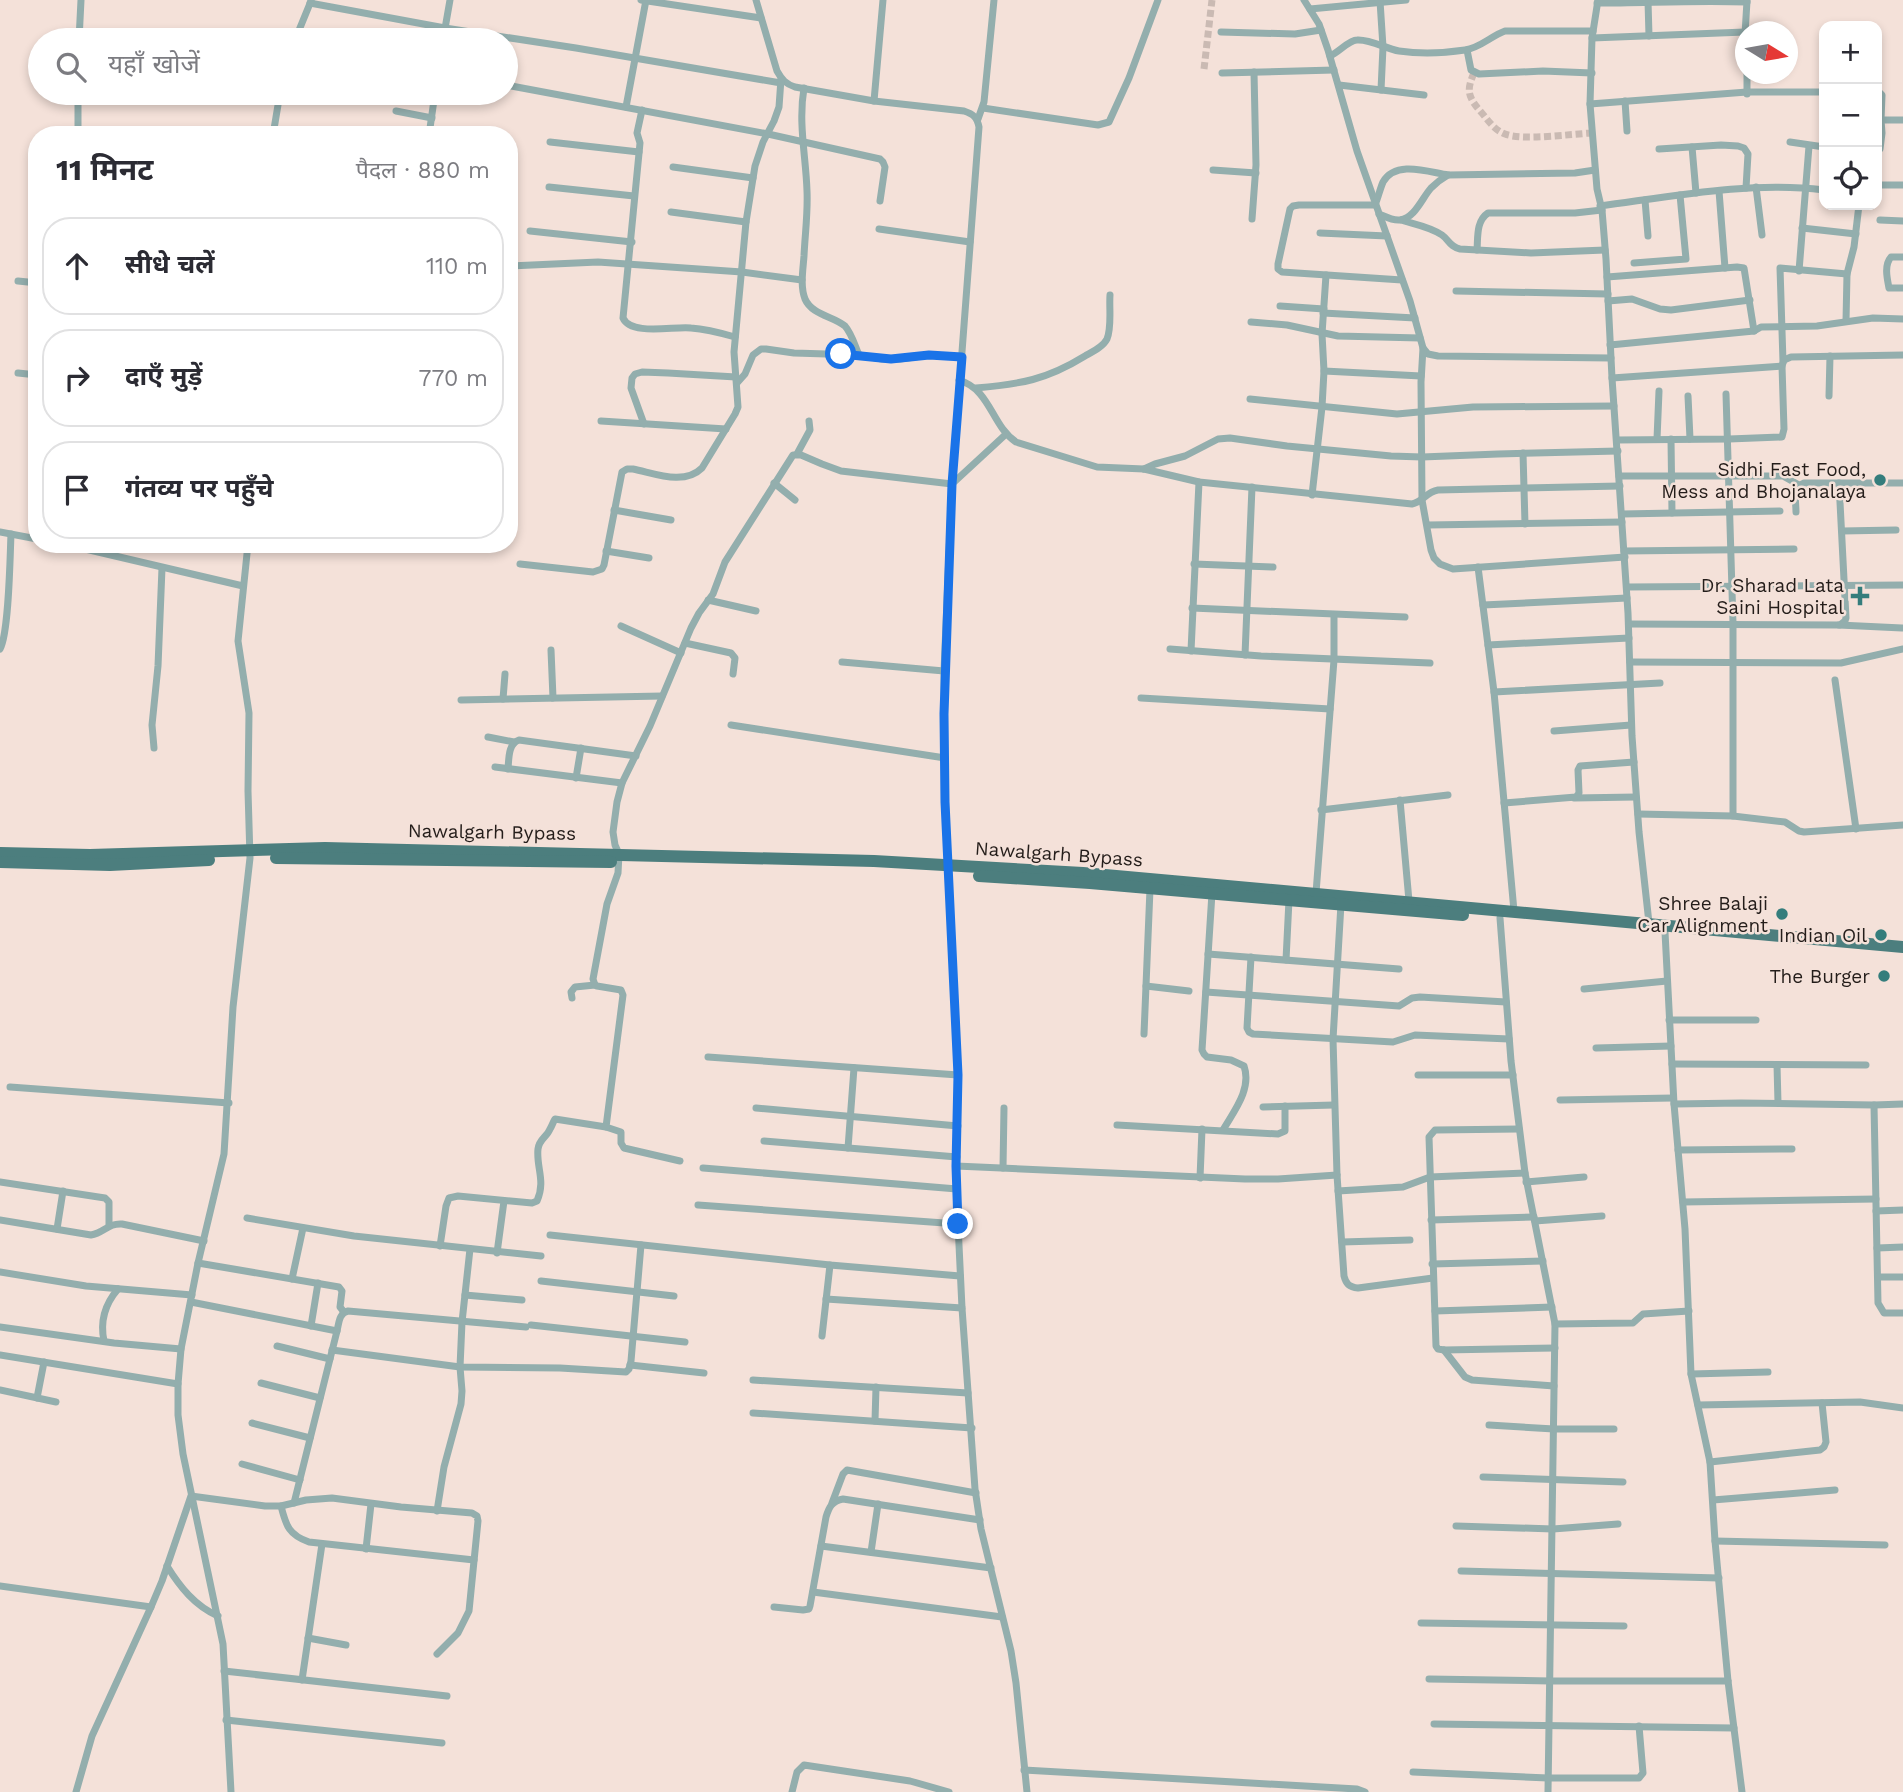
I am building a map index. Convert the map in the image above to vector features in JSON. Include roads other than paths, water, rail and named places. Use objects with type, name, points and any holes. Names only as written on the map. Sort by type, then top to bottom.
[{"type":"main road","name":"Nawalgarh Bypass","points":[[0,862],[110,864],[325,848],[619,858],[874,861],[1150,889],[1903,953]]},
{"type":"main road","name":"Nawalgarh Bypass","points":[[0,853],[250,854]]},
{"type":"main road","name":"Nawalgarh Bypass","points":[[948,870],[1083,873],[1903,947]]},
{"type":"street","points":[[80,28],[81,0]]},
{"type":"street","points":[[300,28],[310,2],[444,28],[450,0]]},
{"type":"street","points":[[626,107],[644,0],[761,18]]},
{"type":"street","points":[[520,564],[598,571],[604,565],[622,472],[633,469],[688,478],[695,475],[702,468],[738,407],[734,352],[746,222],[759,152],[779,107],[781,81],[756,0]]},
{"type":"street","points":[[874,101],[883,0]]},
{"type":"street","points":[[994,0],[983,108],[978,119],[952,484],[944,671],[944,758],[958,1075],[956,1166],[960,1276],[976,1493],[979,1520],[1011,1651],[1028,1792]]},
{"type":"street","points":[[983,108],[1098,125],[1108,122],[1129,78],[1158,0]]},
{"type":"street","points":[[1304,0],[1321,30],[1330,56],[1345,114],[1423,348],[1422,500],[1434,558],[1440,564],[1453,569],[1625,554],[1794,549]]},
{"type":"street","points":[[1310,9],[1406,0]]},
{"type":"street","points":[[1380,1],[1383,47],[1381,90]]},
{"type":"street","points":[[1649,923],[1631,725],[1629,624],[1607,277],[1590,104],[1592,34],[1597,1],[1747,1],[1746,21]]},
{"type":"street","points":[[1648,1],[1649,36]]},
{"type":"street","points":[[1221,32],[1295,34],[1321,30]]},
{"type":"street","points":[[1330,56],[1355,40],[1399,51],[1419,52],[1467,50],[1505,32],[1649,36],[1735,33]]},
{"type":"street","points":[[518,40],[781,81],[874,101],[964,111],[972,113],[978,119]]},
{"type":"street","points":[[1467,50],[1471,70],[1479,74],[1543,71],[1592,73]]},
{"type":"street","points":[[1222,73],[1334,70]]},
{"type":"street","points":[[1252,219],[1256,173],[1254,72]]},
{"type":"street","points":[[1746,84],[1747,94]]},
{"type":"street","points":[[1339,85],[1424,95]]},
{"type":"street","points":[[518,87],[768,134],[873,157],[883,162],[885,167],[880,201]]},
{"type":"street","points":[[804,88],[801,119],[807,214],[802,281],[804,296],[808,304],[846,327],[859,355]]},
{"type":"street","points":[[1590,104],[1819,92]]},
{"type":"street","points":[[1625,101],[1627,131]]},
{"type":"street","points":[[78,105],[78,126]]},
{"type":"street","points":[[274,126],[278,105]]},
{"type":"street","points":[[431,126],[434,105]]},
{"type":"street","points":[[642,110],[637,132],[640,143],[623,318],[626,324],[632,327],[688,327],[735,337]]},
{"type":"street","points":[[396,111],[432,118]]},
{"type":"street","points":[[1882,120],[1903,120]]},
{"type":"street","points":[[550,142],[639,152]]},
{"type":"street","points":[[1790,142],[1819,147]]},
{"type":"street","points":[[1659,149],[1729,145],[1744,148],[1748,154],[1746,188]]},
{"type":"street","points":[[1799,271],[1809,146]]},
{"type":"street","points":[[1692,147],[1696,193]]},
{"type":"street","points":[[673,167],[753,178]]},
{"type":"street","points":[[1213,170],[1256,173]]},
{"type":"street","points":[[1375,205],[1383,183],[1390,174],[1398,170],[1448,175],[1576,173],[1595,170]]},
{"type":"street","points":[[1401,220],[1409,216],[1428,191],[1448,175]]},
{"type":"street","points":[[1882,185],[1903,185]]},
{"type":"street","points":[[549,187],[634,196]]},
{"type":"street","points":[[1756,187],[1762,235]]},
{"type":"street","points":[[1477,250],[1479,225],[1482,217],[1488,213],[1575,213],[1645,200],[1756,187],[1819,189]]},
{"type":"street","points":[[1719,191],[1725,268]]},
{"type":"street","points":[[1634,263],[1686,259],[1680,195]]},
{"type":"street","points":[[1645,200],[1648,236]]},
{"type":"street","points":[[1375,205],[1293,206],[1290,209],[1278,269],[1287,274],[1402,280]]},
{"type":"street","points":[[1846,321],[1847,274],[1858,210]]},
{"type":"street","points":[[671,212],[746,222]]},
{"type":"street","points":[[1379,214],[1439,233],[1453,247],[1531,253],[1605,250]]},
{"type":"street","points":[[1880,220],[1903,220]]},
{"type":"street","points":[[1802,228],[1856,233]]},
{"type":"street","points":[[879,229],[970,242]]},
{"type":"street","points":[[530,231],[632,242]]},
{"type":"street","points":[[1320,233],[1387,236]]},
{"type":"street","points":[[1903,257],[1891,257],[1887,275],[1889,288],[1903,288]]},
{"type":"street","points":[[518,266],[597,262],[742,272],[802,281]]},
{"type":"street","points":[[1607,277],[1744,268],[1754,331]]},
{"type":"street","points":[[1617,440],[1782,437],[1780,268],[1847,274]]},
{"type":"street","points":[[1312,495],[1322,407],[1322,334],[1326,275]]},
{"type":"street","points":[[18,281],[28,282]]},
{"type":"street","points":[[1456,291],[1632,299],[1671,310],[1750,300]]},
{"type":"street","points":[[976,388],[1039,379],[1064,369],[1096,350],[1106,340],[1110,295]]},
{"type":"street","points":[[1280,306],[1415,318]]},
{"type":"street","points":[[1610,345],[1754,331],[1761,327],[1817,326],[1873,318],[1903,319]]},
{"type":"street","points":[[1251,322],[1322,334],[1420,338]]},
{"type":"street","points":[[1423,348],[1429,354],[1438,356],[1611,358]]},
{"type":"street","points":[[644,424],[631,388],[632,378],[642,372],[736,380],[745,374],[753,355],[761,349],[891,359],[929,355],[962,357]]},
{"type":"street","points":[[1612,378],[1783,364],[1791,356],[1903,355]]},
{"type":"street","points":[[1829,397],[1830,356]]},
{"type":"street","points":[[1324,371],[1421,376]]},
{"type":"street","points":[[19,373],[28,374]]},
{"type":"street","points":[[959,380],[976,388],[1005,435],[1016,442],[1097,467],[1144,469],[1199,482],[1412,504],[1422,500],[1431,491],[1438,490],[1620,486]]},
{"type":"street","points":[[1657,439],[1659,391]]},
{"type":"street","points":[[1726,394],[1733,623],[1733,816]]},
{"type":"street","points":[[1688,396],[1690,439]]},
{"type":"street","points":[[1251,399],[1397,414],[1473,408],[1614,406]]},
{"type":"street","points":[[601,421],[726,429]]},
{"type":"street","points":[[595,985],[593,979],[606,908],[618,873],[619,858],[613,832],[622,783],[699,613],[718,585],[724,562],[789,458],[797,454],[810,430],[809,421]]},
{"type":"street","points":[[797,454],[841,471],[952,484],[1005,435]]},
{"type":"street","points":[[1144,469],[1185,456],[1218,439],[1230,438],[1391,456],[1618,451]]},
{"type":"street","points":[[1671,439],[1672,513]]},
{"type":"street","points":[[1523,453],[1524,524]]},
{"type":"street","points":[[1619,476],[1783,476],[1799,485],[1903,483]]},
{"type":"street","points":[[1191,651],[1199,482]]},
{"type":"street","points":[[774,483],[795,500]]},
{"type":"street","points":[[1838,625],[1846,618],[1839,483]]},
{"type":"street","points":[[1796,512],[1796,490],[1799,485]]},
{"type":"street","points":[[1245,655],[1252,487]]},
{"type":"street","points":[[614,510],[671,520]]},
{"type":"street","points":[[1428,525],[1524,524],[1672,513],[1780,511]]},
{"type":"street","points":[[1842,531],[1896,530]]},
{"type":"street","points":[[0,532],[28,537]]},
{"type":"street","points":[[0,649],[7,607],[11,534]]},
{"type":"street","points":[[606,551],[649,558]]},
{"type":"street","points":[[101,553],[243,586]]},
{"type":"street","points":[[231,1792],[223,1644],[183,1454],[178,1415],[178,1384],[181,1349],[198,1263],[224,1154],[233,1007],[250,854],[249,713],[238,641],[247,553]]},
{"type":"street","points":[[1194,564],[1273,567]]},
{"type":"street","points":[[1478,567],[1494,692],[1514,911]]},
{"type":"street","points":[[154,748],[152,725],[158,666],[162,568]]},
{"type":"street","points":[[1627,587],[1903,585]]},
{"type":"street","points":[[1483,605],[1627,598]]},
{"type":"street","points":[[708,600],[756,611]]},
{"type":"street","points":[[1192,608],[1405,618]]},
{"type":"street","points":[[1316,893],[1334,660],[1334,615]]},
{"type":"street","points":[[1629,624],[1733,623],[1902,628]]},
{"type":"street","points":[[621,626],[681,653]]},
{"type":"street","points":[[1488,645],[1629,639]]},
{"type":"street","points":[[685,643],[734,655],[733,674]]},
{"type":"street","points":[[1170,649],[1334,660],[1430,663]]},
{"type":"street","points":[[1630,662],[1842,663],[1903,649]]},
{"type":"street","points":[[551,650],[553,698]]},
{"type":"street","points":[[842,662],[944,671]]},
{"type":"street","points":[[503,699],[505,674]]},
{"type":"street","points":[[1835,680],[1856,829]]},
{"type":"street","points":[[1494,692],[1660,683]]},
{"type":"street","points":[[461,700],[662,696]]},
{"type":"street","points":[[1142,698],[1330,709]]},
{"type":"street","points":[[732,725],[944,758]]},
{"type":"street","points":[[1553,731],[1631,725]]},
{"type":"street","points":[[488,737],[636,756]]},
{"type":"street","points":[[508,769],[510,747],[514,742]]},
{"type":"street","points":[[576,778],[581,748]]},
{"type":"street","points":[[1574,798],[1579,796],[1580,766],[1634,762]]},
{"type":"street","points":[[495,767],[622,783]]},
{"type":"street","points":[[1321,810],[1448,795]]},
{"type":"street","points":[[1504,803],[1636,797]]},
{"type":"street","points":[[1400,800],[1409,901]]},
{"type":"street","points":[[1638,814],[1733,816],[1785,822],[1804,832],[1903,825]]},
{"type":"street","points":[[1144,1034],[1150,889]]},
{"type":"street","points":[[1212,893],[1202,1041],[1204,1054],[1238,1062],[1244,1066],[1247,1079],[1223,1130]]},
{"type":"street","points":[[1286,960],[1289,900]]},
{"type":"street","points":[[1341,904],[1333,1039],[1337,1175],[1344,1276],[1346,1283],[1358,1288],[1433,1278]]},
{"type":"street","points":[[1500,918],[1519,1129],[1555,1324],[1548,1792]]},
{"type":"street","points":[[1665,932],[1674,1101],[1683,1202],[1691,1374],[1710,1462],[1728,1681],[1742,1792]]},
{"type":"street","points":[[1208,954],[1399,969]]},
{"type":"street","points":[[1251,957],[1247,1028],[1253,1034],[1393,1042],[1415,1034],[1509,1039]]},
{"type":"street","points":[[1584,989],[1667,981]]},
{"type":"street","points":[[572,998],[571,992],[575,987],[595,985],[621,990],[623,995],[606,1127]]},
{"type":"street","points":[[1146,986],[1189,991]]},
{"type":"street","points":[[1206,992],[1399,1006],[1412,998],[1420,997],[1506,1002]]},
{"type":"street","points":[[1669,1020],[1756,1020]]},
{"type":"street","points":[[1595,1048],[1671,1046]]},
{"type":"street","points":[[708,1057],[958,1075]]},
{"type":"street","points":[[1672,1064],[1867,1065]]},
{"type":"street","points":[[1777,1065],[1778,1103]]},
{"type":"street","points":[[848,1148],[854,1068]]},
{"type":"street","points":[[1418,1075],[1513,1075]]},
{"type":"street","points":[[10,1087],[229,1103]]},
{"type":"street","points":[[1560,1100],[1903,1104]]},
{"type":"street","points":[[1263,1107],[1334,1105]]},
{"type":"street","points":[[1874,1105],[1878,1303],[1884,1312],[1903,1313]]},
{"type":"street","points":[[1117,1125],[1282,1133],[1286,1127],[1285,1106]]},
{"type":"street","points":[[756,1108],[958,1126]]},
{"type":"street","points":[[1003,1168],[1004,1108]]},
{"type":"street","points":[[440,1246],[449,1198],[458,1196],[532,1203],[537,1201],[540,1196],[541,1177],[538,1147],[541,1139],[549,1133],[555,1119],[621,1132],[624,1148],[680,1161]]},
{"type":"street","points":[[1200,1178],[1202,1129]]},
{"type":"street","points":[[1519,1129],[1435,1130],[1429,1137],[1436,1346],[1444,1350],[1555,1348]]},
{"type":"street","points":[[764,1141],[957,1157]]},
{"type":"street","points":[[1678,1150],[1792,1149]]},
{"type":"street","points":[[956,1166],[1200,1178],[1278,1179],[1337,1175]]},
{"type":"street","points":[[703,1168],[957,1189]]},
{"type":"street","points":[[1338,1192],[1403,1187],[1430,1177],[1584,1177]]},
{"type":"street","points":[[0,1182],[108,1199],[109,1225]]},
{"type":"street","points":[[57,1229],[63,1191]]},
{"type":"street","points":[[1683,1202],[1876,1199]]},
{"type":"street","points":[[497,1253],[504,1201]]},
{"type":"street","points":[[698,1205],[958,1224]]},
{"type":"street","points":[[1877,1211],[1903,1210]]},
{"type":"street","points":[[1431,1220],[1602,1216]]},
{"type":"street","points":[[247,1218],[354,1236],[541,1256]]},
{"type":"street","points":[[0,1220],[91,1235],[109,1225],[122,1224],[204,1241]]},
{"type":"street","points":[[292,1279],[303,1228]]},
{"type":"street","points":[[550,1235],[960,1276]]},
{"type":"street","points":[[1342,1242],[1409,1240]]},
{"type":"street","points":[[332,1350],[460,1367],[626,1372],[630,1365],[641,1245]]},
{"type":"street","points":[[1877,1248],[1903,1247]]},
{"type":"street","points":[[437,1511],[446,1456],[463,1391],[460,1367],[462,1322],[470,1250]]},
{"type":"street","points":[[1432,1264],[1543,1261]]},
{"type":"street","points":[[198,1263],[341,1289],[340,1307],[344,1312]]},
{"type":"street","points":[[822,1336],[830,1265]]},
{"type":"street","points":[[0,1272],[192,1299],[337,1331]]},
{"type":"street","points":[[1878,1277],[1903,1277]]},
{"type":"street","points":[[541,1281],[674,1296]]},
{"type":"street","points":[[311,1326],[318,1283]]},
{"type":"street","points":[[104,1341],[102,1331],[107,1307],[118,1289]]},
{"type":"street","points":[[465,1295],[522,1300]]},
{"type":"street","points":[[826,1299],[962,1308]]},
{"type":"street","points":[[1435,1311],[1552,1307]]},
{"type":"street","points":[[1555,1324],[1633,1323],[1643,1314],[1689,1311]]},
{"type":"street","points":[[294,1503],[340,1317],[344,1312],[528,1326],[685,1342]]},
{"type":"street","points":[[0,1330],[181,1349]]},
{"type":"street","points":[[277,1346],[330,1359]]},
{"type":"street","points":[[1444,1350],[1465,1377],[1472,1380],[1554,1386]]},
{"type":"street","points":[[0,1354],[178,1384]]},
{"type":"street","points":[[37,1398],[44,1362]]},
{"type":"street","points":[[630,1365],[704,1373]]},
{"type":"street","points":[[1691,1374],[1768,1373]]},
{"type":"street","points":[[753,1380],[968,1393]]},
{"type":"street","points":[[261,1383],[320,1398]]},
{"type":"street","points":[[875,1421],[876,1387]]},
{"type":"street","points":[[0,1390],[57,1402]]},
{"type":"street","points":[[1698,1405],[1860,1402],[1903,1408]]},
{"type":"street","points":[[1710,1462],[1819,1450],[1826,1442],[1822,1403]]},
{"type":"street","points":[[753,1413],[972,1428]]},
{"type":"street","points":[[252,1423],[310,1438]]},
{"type":"street","points":[[1489,1425],[1614,1429]]},
{"type":"street","points":[[242,1464],[300,1480]]},
{"type":"street","points":[[774,1607],[806,1610],[810,1606],[826,1517],[847,1470],[976,1493]]},
{"type":"street","points":[[1482,1477],[1623,1482]]},
{"type":"street","points":[[1713,1500],[1835,1490]]},
{"type":"street","points":[[191,1496],[265,1506],[332,1498],[472,1513],[477,1516],[471,1600],[465,1622],[437,1654]]},
{"type":"street","points":[[76,1792],[92,1736],[162,1581],[191,1496]]},
{"type":"street","points":[[832,1504],[843,1499],[979,1520]]},
{"type":"street","points":[[366,1549],[371,1504]]},
{"type":"street","points":[[871,1552],[878,1504]]},
{"type":"street","points":[[281,1506],[284,1520],[298,1538],[322,1544],[474,1560]]},
{"type":"street","points":[[1456,1526],[1553,1529],[1618,1524]]},
{"type":"street","points":[[1715,1541],[1885,1545]]},
{"type":"street","points":[[302,1680],[322,1544]]},
{"type":"street","points":[[821,1546],[991,1569]]},
{"type":"street","points":[[167,1566],[199,1605],[218,1616]]},
{"type":"street","points":[[1461,1571],[1719,1578]]},
{"type":"street","points":[[162,1581],[177,1581]]},
{"type":"street","points":[[0,1586],[151,1607]]},
{"type":"street","points":[[813,1592],[1002,1617]]},
{"type":"street","points":[[1421,1623],[1623,1626]]},
{"type":"street","points":[[309,1638],[346,1645]]},
{"type":"street","points":[[224,1671],[447,1696]]},
{"type":"street","points":[[1429,1679],[1550,1682],[1728,1681]]},
{"type":"street","points":[[226,1720],[442,1743]]},
{"type":"street","points":[[1434,1724],[1734,1728]]},
{"type":"street","points":[[1413,1772],[1639,1779],[1643,1773],[1639,1726]]},
{"type":"street","points":[[792,1792],[797,1772],[804,1765],[909,1781],[949,1792]]},
{"type":"street","points":[[1024,1770],[1357,1788],[1364,1792]]},
{"type":"street","points":[[1236,1782],[1236,1792]]},
{"type":"tunnel","points":[[1204,69],[1212,0]]},
{"type":"tunnel","points":[[1474,73],[1469,89],[1471,98],[1501,132],[1523,137],[1592,133]]},
{"type":"place","name":"Sidhi Fast Food, Mess and Bhojanalaya","points":[[1880,480]]},
{"type":"place","name":"Dr. Sharad Lata Saini Hospital","points":[[1860,596]]},
{"type":"place","name":"Shree Balaji Car Alignment","points":[[1782,914]]},
{"type":"place","name":"Indian Oil","points":[[1881,935]]},
{"type":"place","name":"The Burger","points":[[1884,976]]}]
